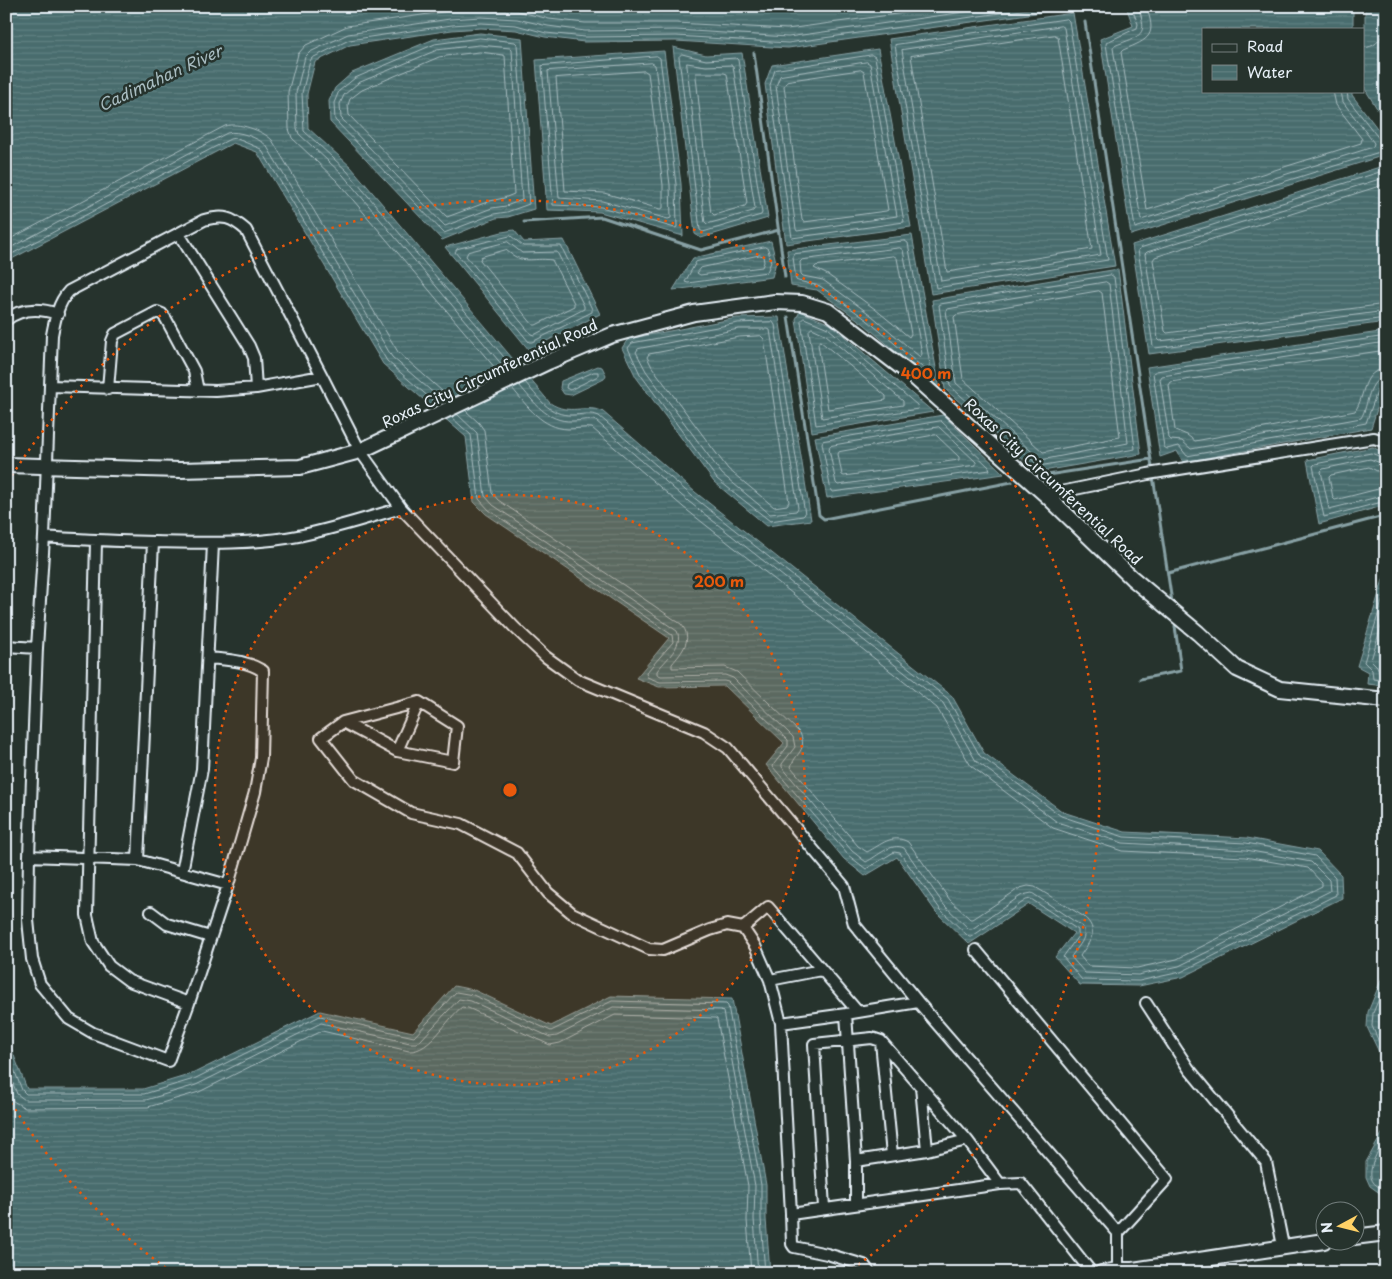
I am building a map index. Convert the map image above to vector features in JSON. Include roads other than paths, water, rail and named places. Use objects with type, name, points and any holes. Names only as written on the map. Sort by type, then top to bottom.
[{"type":"main road","name":"Roxas City Circumferential Road","points":[[6,465],[180,470],[300,467],[360,451],[548,362],[612,335],[694,313],[775,302],[802,303],[828,311],[914,377],[1046,495],[1132,578],[1198,633],[1237,669],[1280,690],[1386,700]]},
{"type":"main road","points":[[1364,1236],[1386,1233]]},
{"type":"main road","points":[[1101,1273],[1118,1270],[1134,1271],[1314,1242]]},
{"type":"street","points":[[208,658],[244,662],[263,671],[261,758],[255,792],[228,885],[168,1061],[93,1033],[69,1018],[40,984],[32,959],[28,920],[29,856],[52,335],[61,300],[69,292],[204,220],[228,217],[246,230],[360,451],[401,508],[515,628],[546,657],[578,680],[704,732],[728,748],[844,886],[854,924],[918,1002],[1118,1234],[1118,1270]]},
{"type":"street","points":[[179,234],[249,346],[254,358],[256,388]]},
{"type":"street","points":[[6,320],[19,312],[31,309],[43,309],[58,314]]},
{"type":"street","points":[[108,388],[114,334],[158,312],[166,319],[194,371],[198,391]]},
{"type":"street","points":[[50,386],[198,391],[256,388],[322,376]]},
{"type":"street","points":[[1046,495],[1148,474],[1374,438],[1386,442]]},
{"type":"street","points":[[44,537],[96,542],[213,544],[297,536],[341,526],[401,508]]},
{"type":"street","points":[[96,542],[87,914],[93,942],[109,966],[128,981],[189,1004]]},
{"type":"street","points":[[138,860],[153,542]]},
{"type":"street","points":[[182,872],[202,769],[213,544]]},
{"type":"street","points":[[6,646],[37,648]]},
{"type":"street","points":[[343,722],[397,751],[453,762],[457,726],[419,702],[343,722],[322,738],[354,780],[411,814],[461,824],[517,853],[548,892],[572,913],[649,949],[663,950],[710,930],[727,925],[743,928],[755,946],[770,980],[781,1023],[792,1244],[794,1248],[827,1254],[864,1265],[870,1273]]},
{"type":"street","points":[[397,751],[419,702]]},
{"type":"street","points":[[29,856],[138,860],[228,885]]},
{"type":"street","points":[[743,928],[768,907],[858,1012]]},
{"type":"street","points":[[151,912],[167,924],[210,937]]},
{"type":"street","points":[[976,950],[1166,1179],[1118,1234]]},
{"type":"street","points":[[770,980],[821,970]]},
{"type":"street","points":[[781,1023],[918,1002]]},
{"type":"street","points":[[1146,1003],[1189,1069],[1266,1162],[1283,1246]]},
{"type":"street","points":[[846,1014],[856,1160],[856,1204]]},
{"type":"street","points":[[824,1208],[814,1044],[872,1038],[881,1041],[967,1140],[1000,1184]]},
{"type":"street","points":[[881,1041],[892,1155]]},
{"type":"street","points":[[920,1087],[927,1150]]},
{"type":"street","points":[[856,1160],[927,1150],[967,1140]]},
{"type":"street","points":[[791,1214],[1000,1184],[1021,1183],[1092,1273]]},
{"type":"water","name":"Cadimahan River","points":[[6,6],[1085,6],[788,48],[676,41],[584,42],[545,37],[516,30],[481,28],[452,30],[350,45],[315,62],[307,94],[308,128],[351,167],[550,403],[564,409],[595,409],[602,411],[695,492],[952,696],[984,753],[1063,812],[1125,832],[1247,838],[1318,851],[1341,875],[1342,898],[1183,977],[1139,986],[1080,985],[1055,957],[1074,933],[1029,904],[969,944],[936,912],[897,857],[865,876],[844,859],[766,765],[784,743],[725,686],[659,687],[636,678],[669,638],[486,514],[474,502],[466,437],[383,364],[257,152],[233,143],[6,262]]},
{"type":"water","points":[[1126,6],[1353,6],[1353,28],[1202,28],[1202,92],[1352,92],[1352,95],[1386,140],[1385,155],[1131,235],[1100,39],[1133,26]]},
{"type":"water","points":[[1365,6],[1386,6],[1386,123],[1365,89]]},
{"type":"water","points":[[1073,13],[1115,266],[931,294],[889,39]]},
{"type":"water","points":[[480,33],[522,38],[534,209],[508,217],[496,218],[442,240],[330,122],[329,101],[335,88],[352,73],[434,39]]},
{"type":"water","points":[[673,47],[706,55],[742,53],[768,218],[701,238],[695,234]]},
{"type":"water","points":[[878,49],[911,227],[786,244],[765,84],[772,65]]},
{"type":"water","points":[[664,51],[681,184],[683,236],[600,212],[547,210],[536,60]]},
{"type":"water","points":[[1386,165],[1386,322],[1149,354],[1132,245]]},
{"type":"water","points":[[514,230],[524,242],[564,240],[600,314],[529,350],[445,247]]},
{"type":"water","points":[[912,235],[940,390],[864,324],[817,290],[791,286],[787,250]]},
{"type":"water","points":[[771,241],[776,262],[772,277],[673,290],[693,258]]},
{"type":"water","points":[[1118,269],[1141,454],[1037,472],[945,389],[932,300]]},
{"type":"water","points":[[800,311],[830,324],[933,412],[812,432],[796,319]]},
{"type":"water","points":[[779,317],[811,520],[767,526],[714,482],[636,377],[622,348],[628,339],[737,318]]},
{"type":"water","points":[[1386,331],[1386,381],[1371,428],[1183,462],[1177,451],[1160,457],[1147,367]]},
{"type":"water","points":[[598,366],[602,367],[606,375],[604,379],[571,395],[564,394],[560,388],[561,381]]},
{"type":"water","points":[[943,415],[1004,474],[827,498],[815,437]]},
{"type":"water","points":[[1373,447],[1385,454],[1386,505],[1319,524],[1307,460]]},
{"type":"water","points":[[1386,570],[1386,686],[1367,684],[1368,672],[1357,666]]},
{"type":"water","points":[[1386,968],[1386,1194],[1381,1194],[1370,1186],[1366,1177],[1366,1162],[1383,1132],[1379,1052],[1367,1027],[1368,1012]]},
{"type":"water","points":[[454,986],[474,990],[551,1026],[611,996],[732,999],[766,1185],[766,1219],[770,1273],[6,1273],[6,1035],[27,1089],[143,1089],[192,1074],[320,1011],[413,1032]]},
{"type":"waterway","points":[[1085,22],[1152,467]]},
{"type":"waterway","points":[[754,53],[785,277]]},
{"type":"waterway","points":[[524,222],[602,217],[701,250],[779,230]]},
{"type":"waterway","points":[[788,317],[819,515],[824,519],[1012,482]]},
{"type":"waterway","points":[[1041,476],[1151,459]]},
{"type":"waterway","points":[[1153,476],[1172,602]]},
{"type":"waterway","points":[[1168,573],[1380,517],[1386,518]]},
{"type":"waterway","points":[[1140,679],[1181,671],[1175,626]]}]
